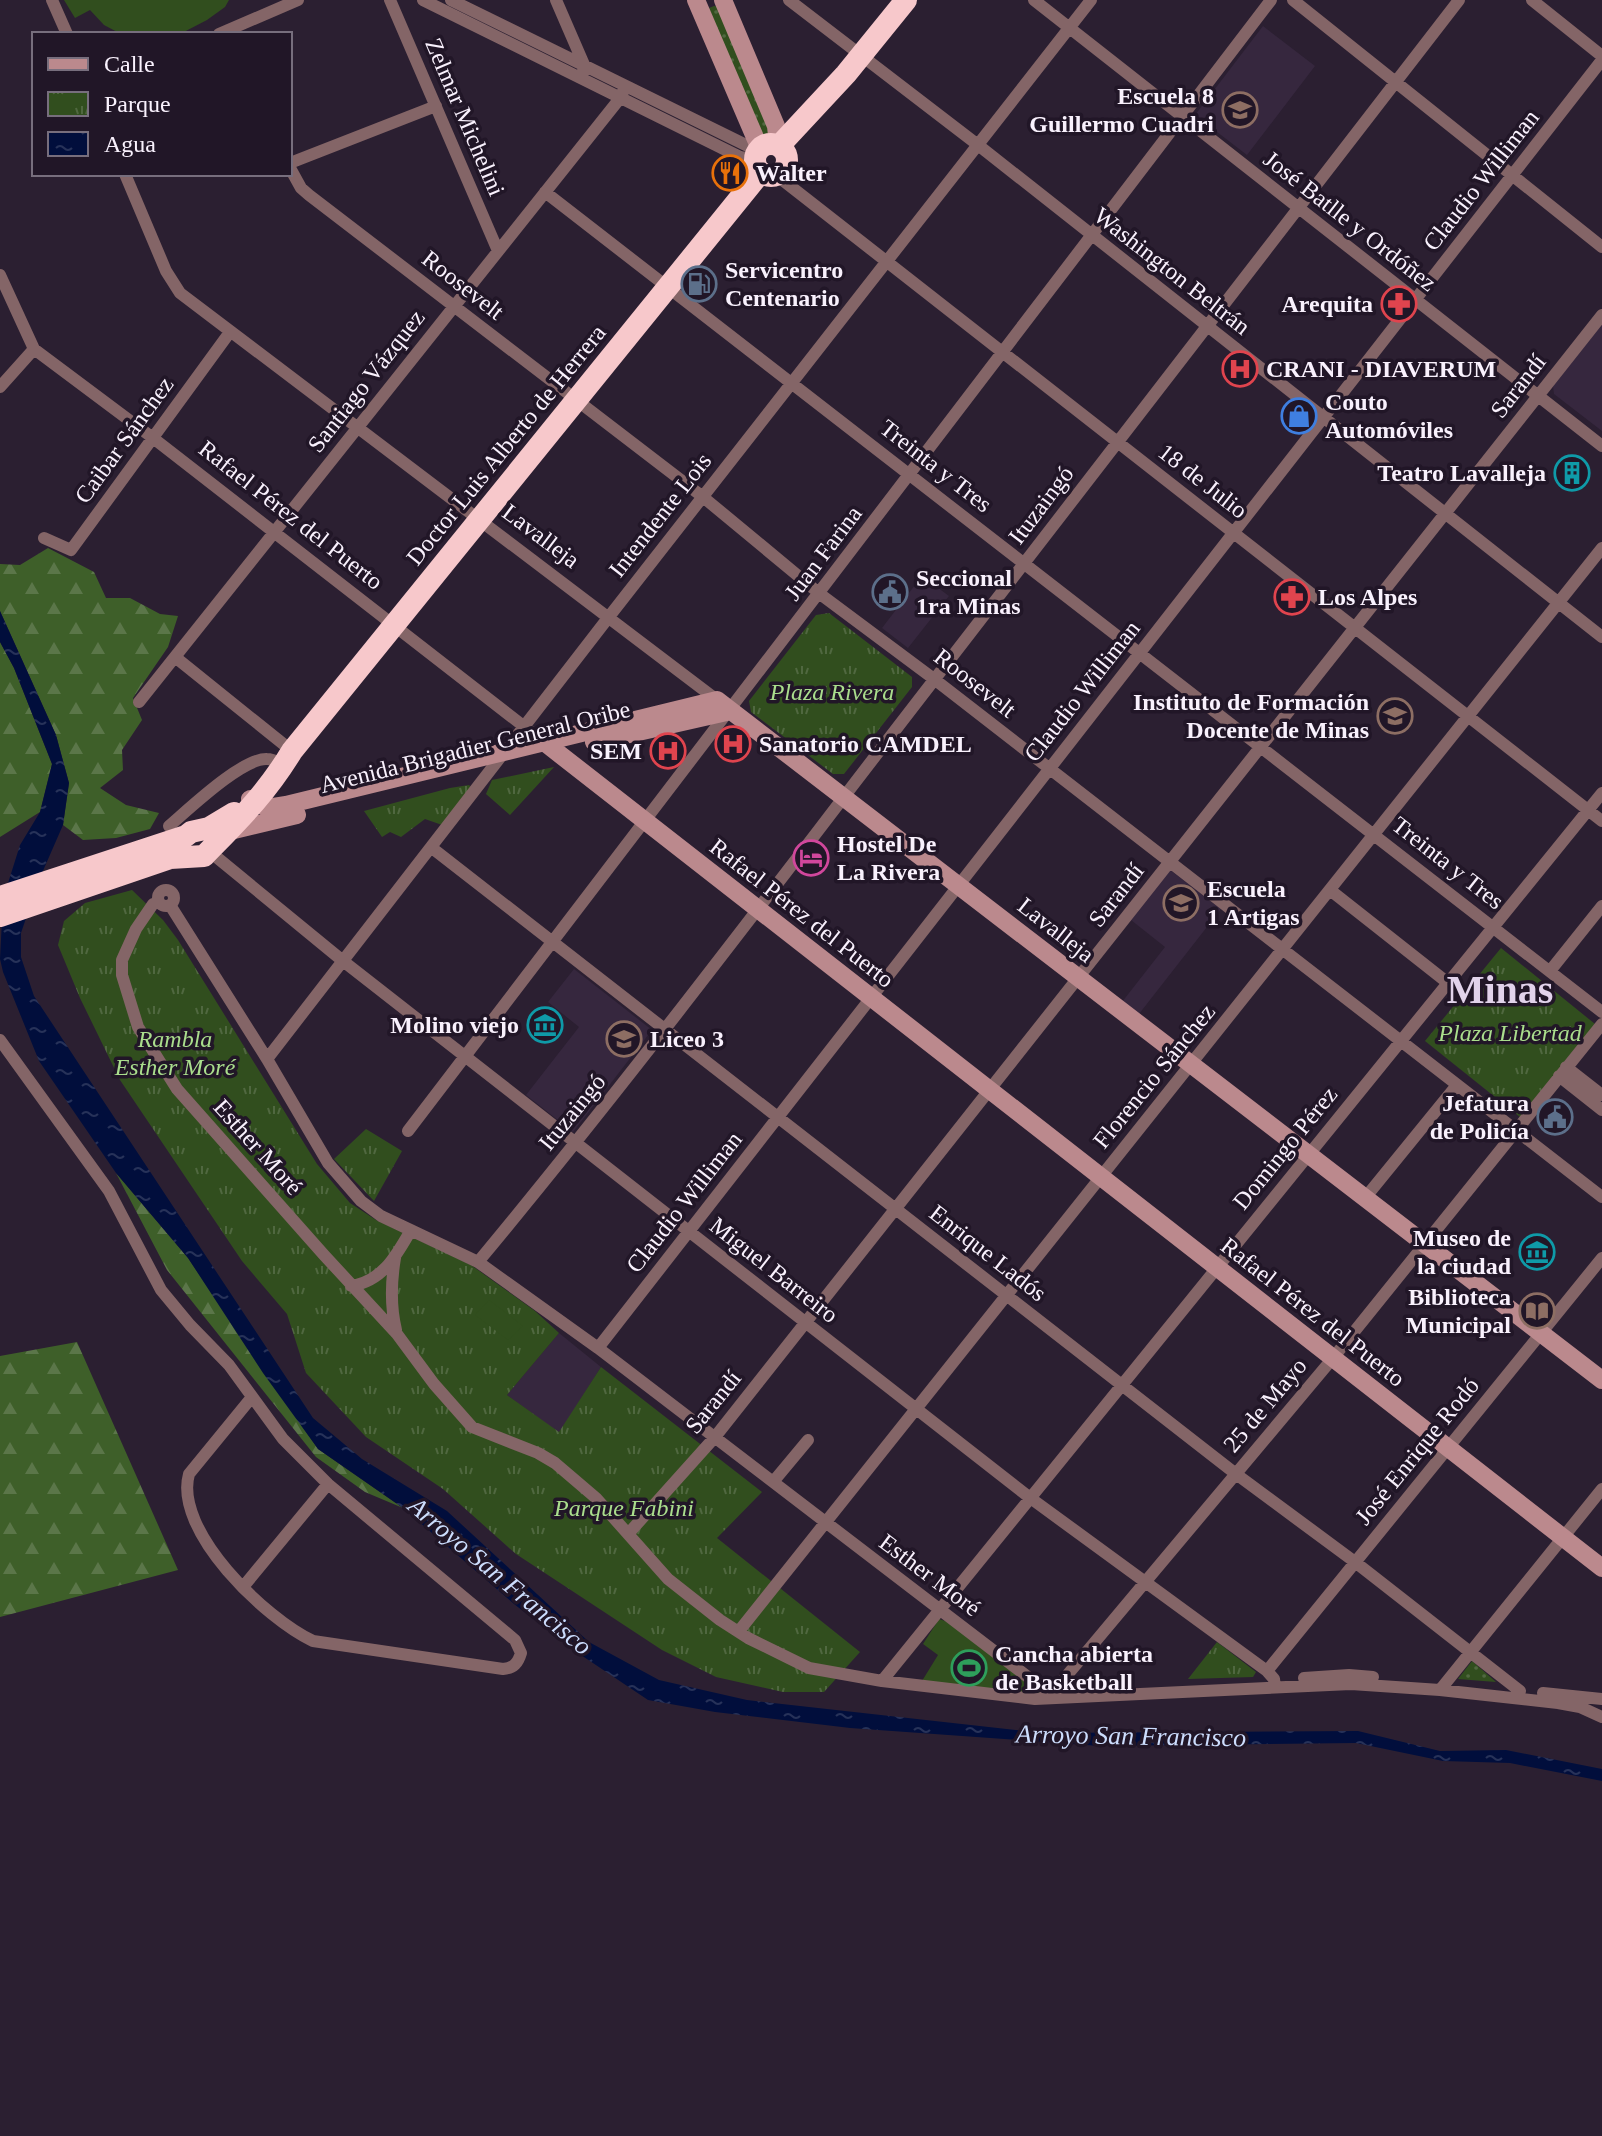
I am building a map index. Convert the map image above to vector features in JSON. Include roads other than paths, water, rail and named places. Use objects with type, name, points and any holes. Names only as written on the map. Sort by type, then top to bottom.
[{"type":"highway","name":"Doctor Luis Alberto de Herrera","points":[[194,841],[230,831],[286,757],[669,286],[769,157],[861,57],[906,0]]},
{"type":"highway","name":"Doctor Luis Alberto de Herrera","points":[[194,841],[253,801]]},
{"type":"highway","points":[[0,897],[122,864],[170,858],[194,841]]},
{"type":"highway","points":[[0,916],[122,864]]},
{"type":"main road","points":[[696,0],[769,157]]},
{"type":"main road","points":[[723,0],[776,126],[769,157]]},
{"type":"main road","name":"Avenida Brigadier General Oribe","points":[[230,831],[507,751],[550,746],[724,706]]},
{"type":"main road","name":"Lavalleja","points":[[724,706],[1602,1380]]},
{"type":"main road","name":"Avenida Brigadier General Oribe","points":[[253,801],[267,808],[320,803],[495,766],[550,746]]},
{"type":"main road","name":"Rafael Pérez del Puerto","points":[[550,746],[1602,1568]]},
{"type":"street","points":[[52,0],[66,32]]},
{"type":"street","points":[[234,31],[298,0]]},
{"type":"street","name":"Zelmar Michelini","points":[[390,0],[498,251]]},
{"type":"street","points":[[423,0],[480,22]]},
{"type":"street","points":[[451,0],[480,22]]},
{"type":"street","points":[[556,0],[582,72]]},
{"type":"street","name":"Washington Beltrán","points":[[789,0],[978,145],[1602,637]]},
{"type":"street","name":"José Batlle y Ordóñez","points":[[1034,0],[1602,446]]},
{"type":"street","name":"Intendente Lois","points":[[267,1059],[1091,0]]},
{"type":"street","name":"Juan Farina","points":[[408,1131],[646,821],[724,706],[820,594],[1271,0]]},
{"type":"street","points":[[1293,0],[1602,247]]},
{"type":"street","name":"Ituzaingó","points":[[478,1262],[666,1029],[1459,0]]},
{"type":"street","points":[[1532,0],[1602,58]]},
{"type":"street","name":"18 de Julio","points":[[480,22],[623,92],[769,157],[887,262],[1602,821]]},
{"type":"street","name":"Claudio Williman","points":[[598,1348],[1602,58]]},
{"type":"street","name":"Santiago Vázquez","points":[[139,702],[623,92]]},
{"type":"street","points":[[292,164],[436,106]]},
{"type":"street","name":"Roosevelt","points":[[292,169],[301,188],[309,195],[454,304],[703,497],[820,594],[1602,1197]]},
{"type":"street","name":"Lavalleja","points":[[126,176],[166,271],[180,293],[724,706]]},
{"type":"street","name":"Treinta y Tres","points":[[545,192],[1602,1012]]},
{"type":"street","name":"Rafael Pérez del Puerto","points":[[0,276],[34,349],[550,746]]},
{"type":"street","name":"Sarandí","points":[[628,1534],[715,1437],[1602,315]]},
{"type":"street","name":"Caibar Sánchez","points":[[44,538],[71,550],[230,332]]},
{"type":"street","points":[[0,387],[34,349]]},
{"type":"street","name":"Florencio Sánchez","points":[[739,1631],[1602,548]]},
{"type":"street","points":[[175,657],[286,757]]},
{"type":"street","points":[[194,841],[222,781],[257,761],[286,757]]},
{"type":"street","name":"Domingo Pérez","points":[[882,1681],[1602,793]]},
{"type":"street","name":"Miguel Barreiro","points":[[194,841],[465,1057],[1029,1497],[1272,1679]]},
{"type":"street","name":"Enrique Ladós","points":[[432,848],[1236,1474],[1520,1691]]},
{"type":"street","points":[[1330,890],[1448,983]]},
{"type":"street","name":"Esther Moré","points":[[1053,1696],[598,1348],[478,1262],[370,1209],[328,1163],[267,1059],[164,904],[153,904],[136,929],[122,960],[122,975],[138,1027],[177,1089],[397,1334],[434,1384],[472,1427],[538,1453],[555,1463],[596,1498],[668,1579],[739,1631],[809,1668],[882,1681],[1053,1696],[1349,1675],[1558,1703],[1580,1707],[1602,1717]]},
{"type":"street","points":[[1550,971],[1602,906]]},
{"type":"street","name":"25 de Mayo","points":[[1053,1696],[1333,1358],[1602,1024]]},
{"type":"street","points":[[0,1040],[109,1191],[161,1290],[229,1365],[283,1439],[328,1484],[515,1640],[521,1653],[518,1662],[511,1668],[503,1669],[313,1641],[291,1631],[243,1587],[220,1564],[199,1529],[186,1487],[189,1474],[252,1397]]},
{"type":"street","points":[[1562,1072],[1602,1095]]},
{"type":"street","points":[[1562,1072],[1602,1110]]},
{"type":"street","points":[[1365,1198],[1457,1085]]},
{"type":"street","name":"Esther Moré","points":[[351,1286],[367,1283],[378,1276],[395,1258],[411,1230]]},
{"type":"street","name":"Esther Moré","points":[[395,1258],[392,1300],[397,1334]]},
{"type":"street","name":"José Enrique Rodó","points":[[1272,1679],[1355,1562],[1602,1258]]},
{"type":"street","points":[[773,1482],[808,1440]]},
{"type":"street","points":[[243,1587],[328,1484]]},
{"type":"street","points":[[1443,1686],[1602,1489]]},
{"type":"street","name":"Esther Moré","points":[[1443,1686],[1602,1699]]},
{"type":"water","name":"Arroyo San Francisco","points":[[0,611],[56,735],[69,783],[63,825],[39,880],[21,933],[21,957],[34,996],[313,1418],[362,1459],[447,1511],[589,1642],[659,1680],[747,1700],[1043,1733],[1358,1731],[1440,1751],[1506,1750],[1602,1769],[1602,1781],[1510,1763],[1443,1761],[1356,1743],[1100,1746],[850,1728],[715,1712],[648,1700],[572,1649],[514,1604],[403,1508],[318,1449],[263,1373],[188,1258],[116,1173],[39,1061],[0,959],[3,899],[20,845],[40,812],[52,764],[14,668],[0,642]]},
{"type":"place","name":"Escuela 8 Guillermo Cuadri","points":[[1240,110]]},
{"type":"place","name":"Walter","points":[[730,173]]},
{"type":"place","name":"Servicentro Centenario","points":[[699,284]]},
{"type":"place","name":"Arequita","points":[[1399,304]]},
{"type":"place","name":"CRANI - DIAVERUM","points":[[1240,369]]},
{"type":"place","name":"Couto Automóviles","points":[[1299,416]]},
{"type":"place","name":"Teatro Lavalleja","points":[[1572,473]]},
{"type":"place","name":"Seccional 1ra Minas","points":[[890,592]]},
{"type":"place","name":"Los Alpes","points":[[1292,597]]},
{"type":"place","name":"Instituto de Formación Docente de Minas","points":[[1395,716]]},
{"type":"place","name":"Sanatorio CAMDEL","points":[[733,744]]},
{"type":"place","name":"SEM","points":[[668,751]]},
{"type":"place","name":"Hostel De La Rivera","points":[[811,858]]},
{"type":"place","name":"Escuela 1 Artigas","points":[[1181,903]]},
{"type":"place","name":"Molino viejo","points":[[545,1025]]},
{"type":"place","name":"Liceo 3","points":[[624,1039]]},
{"type":"place","name":"Jefatura de Policía","points":[[1555,1117]]},
{"type":"place","name":"Museo de la ciudad","points":[[1537,1252]]},
{"type":"place","name":"Biblioteca Municipal","points":[[1537,1311]]},
{"type":"place","name":"Cancha abierta de Basketball","points":[[969,1668]]},
{"type":"district","name":"Minas","points":[[1500,989]]},
{"type":"park label","name":"Plaza Rivera","points":[[832,692]]},
{"type":"park label","name":"Plaza Libertad","points":[[1510,1033]]},
{"type":"park label","name":"Rambla Esther Moré","points":[[175,1053]]},
{"type":"park label","name":"Parque Fabini","points":[[624,1508]]}]
